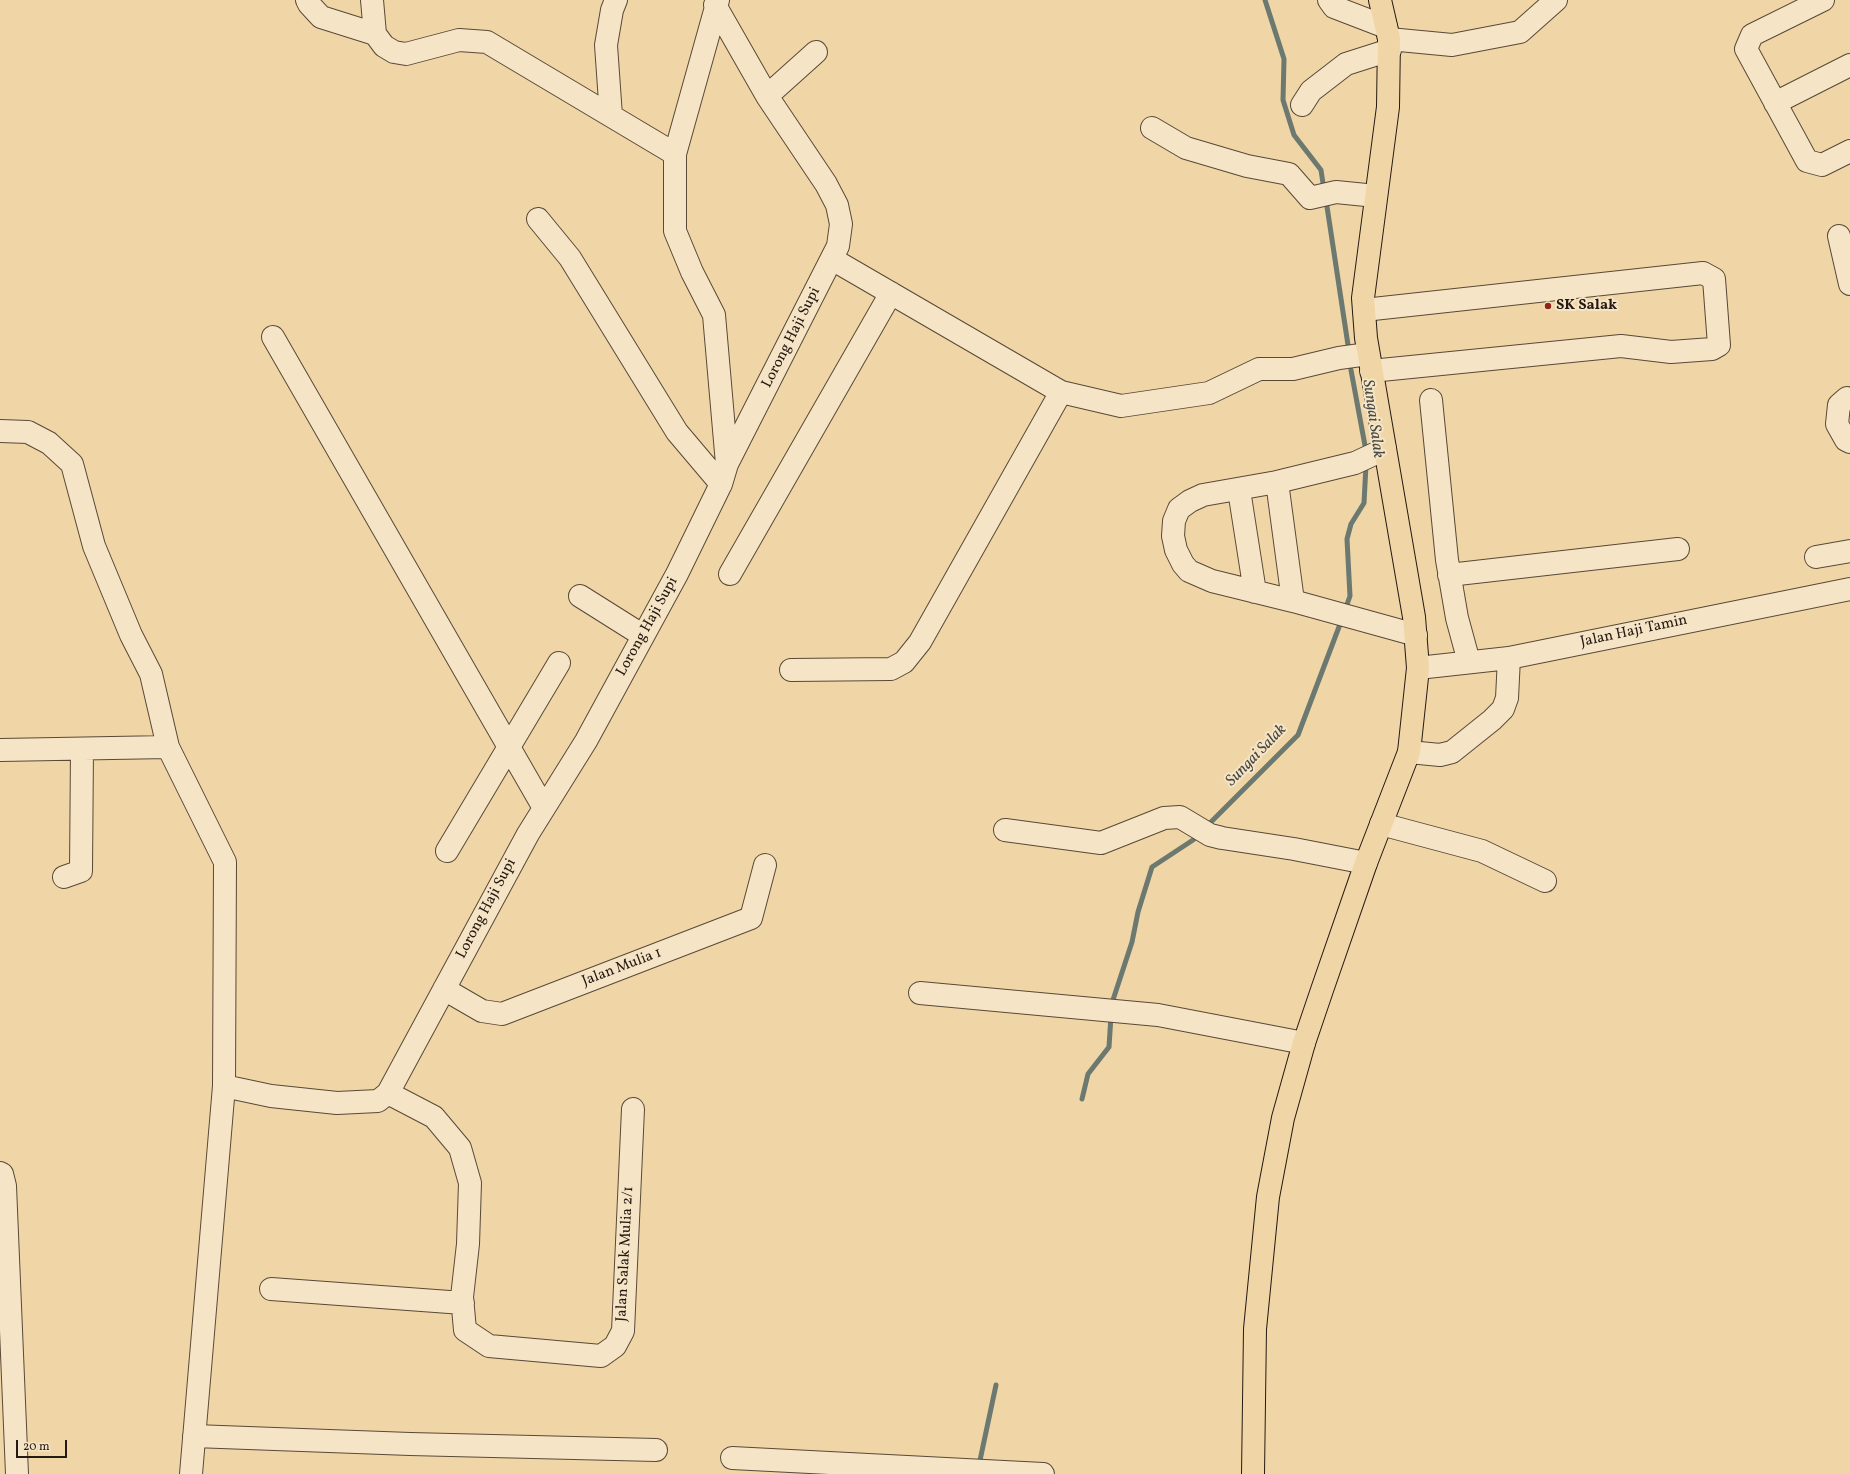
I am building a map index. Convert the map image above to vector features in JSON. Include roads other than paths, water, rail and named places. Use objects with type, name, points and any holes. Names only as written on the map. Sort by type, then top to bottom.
[{"type":"main road","points":[[1253,1474],[1255,1329],[1268,1197],[1283,1118],[1304,1044],[1366,863],[1409,752],[1418,668],[1416,635],[1381,451],[1363,298],[1388,107],[1387,21]]},
{"type":"street","points":[[307,0],[321,17],[375,34]]},
{"type":"street","points":[[372,0],[375,34],[384,46],[394,52],[406,54],[459,40],[487,42],[675,154]]},
{"type":"street","points":[[611,116],[606,45],[612,10],[616,0]]},
{"type":"street","points":[[1329,0],[1334,7],[1387,21],[1452,45],[1520,32],[1556,0]]},
{"type":"street","points":[[1823,0],[1752,35],[1746,49],[1807,161],[1822,165],[1850,152]]},
{"type":"street","name":"Lorong Haji Supi","points":[[388,1093],[528,834],[586,741],[642,635],[677,574],[724,474],[838,246],[840,224],[837,205],[826,184],[767,96],[716,3]]},
{"type":"street","name":"Lorong Haji Supi","points":[[716,3],[675,154],[675,231],[692,272],[714,315],[724,474]]},
{"type":"street","points":[[1302,105],[1311,90],[1346,64],[1387,21]]},
{"type":"street","points":[[767,96],[816,52]]},
{"type":"street","points":[[1775,103],[1850,65]]},
{"type":"street","points":[[1152,128],[1186,148],[1247,166],[1289,174],[1310,198],[1336,192],[1376,196]]},
{"type":"street","points":[[538,219],[570,258],[677,432],[724,474]]},
{"type":"street","points":[[1839,236],[1850,284]]},
{"type":"street","points":[[832,259],[1061,392],[1121,406],[1208,393],[1258,369],[1293,369],[1339,358],[1370,363],[1621,346],[1670,352],[1712,349],[1719,345],[1714,279],[1703,273],[1364,310]]},
{"type":"street","points":[[730,574],[891,293]]},
{"type":"street","points":[[273,337],[544,808]]},
{"type":"street","points":[[791,670],[891,669],[904,662],[920,642],[1061,392]]},
{"type":"street","points":[[1850,399],[1847,398],[1839,405],[1837,424],[1846,440],[1850,442]]},
{"type":"street","points":[[1431,400],[1449,575],[1457,618],[1469,662]]},
{"type":"street","points":[[0,430],[28,432],[49,443],[72,464],[94,546],[131,635],[151,674],[168,748],[225,862],[224,1086],[191,1474]]},
{"type":"street","points":[[1381,451],[1355,463],[1277,482],[1239,490],[1203,495],[1190,501],[1180,509],[1174,521],[1173,536],[1176,550],[1183,564],[1189,571],[1212,581],[1416,635]]},
{"type":"street","points":[[1277,482],[1292,601]]},
{"type":"street","points":[[1239,490],[1255,592]]},
{"type":"street","points":[[1449,575],[1678,549]]},
{"type":"street","points":[[1816,557],[1850,551]]},
{"type":"street","name":"Jalan Haji Tamin","points":[[1418,668],[1509,658],[1850,589]]},
{"type":"street","points":[[580,596],[642,635]]},
{"type":"street","points":[[1409,752],[1440,755],[1452,752],[1492,720],[1503,709],[1507,698],[1509,658]]},
{"type":"street","points":[[447,851],[559,663]]},
{"type":"street","points":[[0,750],[168,748]]},
{"type":"street","points":[[64,877],[81,871],[82,749]]},
{"type":"street","points":[[1005,830],[1101,844],[1164,818],[1180,817],[1202,831],[1366,863]]},
{"type":"street","points":[[1381,824],[1482,851],[1545,881]]},
{"type":"street","name":"Jalan Mulia 1","points":[[444,989],[482,1011],[502,1014],[524,1006],[751,918],[765,865]]},
{"type":"street","points":[[920,993],[1158,1015],[1304,1044]]},
{"type":"street","points":[[224,1086],[271,1096],[337,1103],[378,1101],[388,1093]]},
{"type":"street","name":"Jalan Salak Mulia 2/1","points":[[388,1093],[434,1117],[460,1148],[470,1183],[468,1244],[463,1303],[465,1330],[489,1346],[601,1356],[614,1346],[623,1331],[633,1109]]},
{"type":"street","points":[[0,1173],[2,1174],[5,1186],[17,1474]]},
{"type":"street","points":[[271,1289],[463,1303]]},
{"type":"street","points":[[194,1436],[410,1444],[656,1450]]},
{"type":"street","points":[[732,1458],[1043,1474]]},
{"type":"waterway","name":"Sungai Salak","points":[[1265,0],[1284,59],[1283,100],[1294,135],[1321,170],[1324,190]]},
{"type":"waterway","name":"Sungai Salak","points":[[1326,200],[1348,345]]},
{"type":"waterway","name":"Sungai Salak","points":[[1351,370],[1366,451]]},
{"type":"waterway","name":"Sungai Salak","points":[[1345,610],[1350,596],[1347,539],[1351,524],[1364,503],[1366,465]]},
{"type":"waterway","name":"Sungai Salak","points":[[1206,827],[1298,735],[1342,619]]},
{"type":"waterway","name":"Sungai Salak","points":[[1111,1006],[1132,942],[1138,912],[1152,867],[1193,840],[1199,834]]},
{"type":"waterway","name":"Sungai Salak","points":[[1082,1099],[1088,1074],[1109,1047],[1111,1016]]},
{"type":"waterway","points":[[979,1465],[996,1385]]},
{"type":"place","name":"SK Salak","points":[[1548,306]]}]
